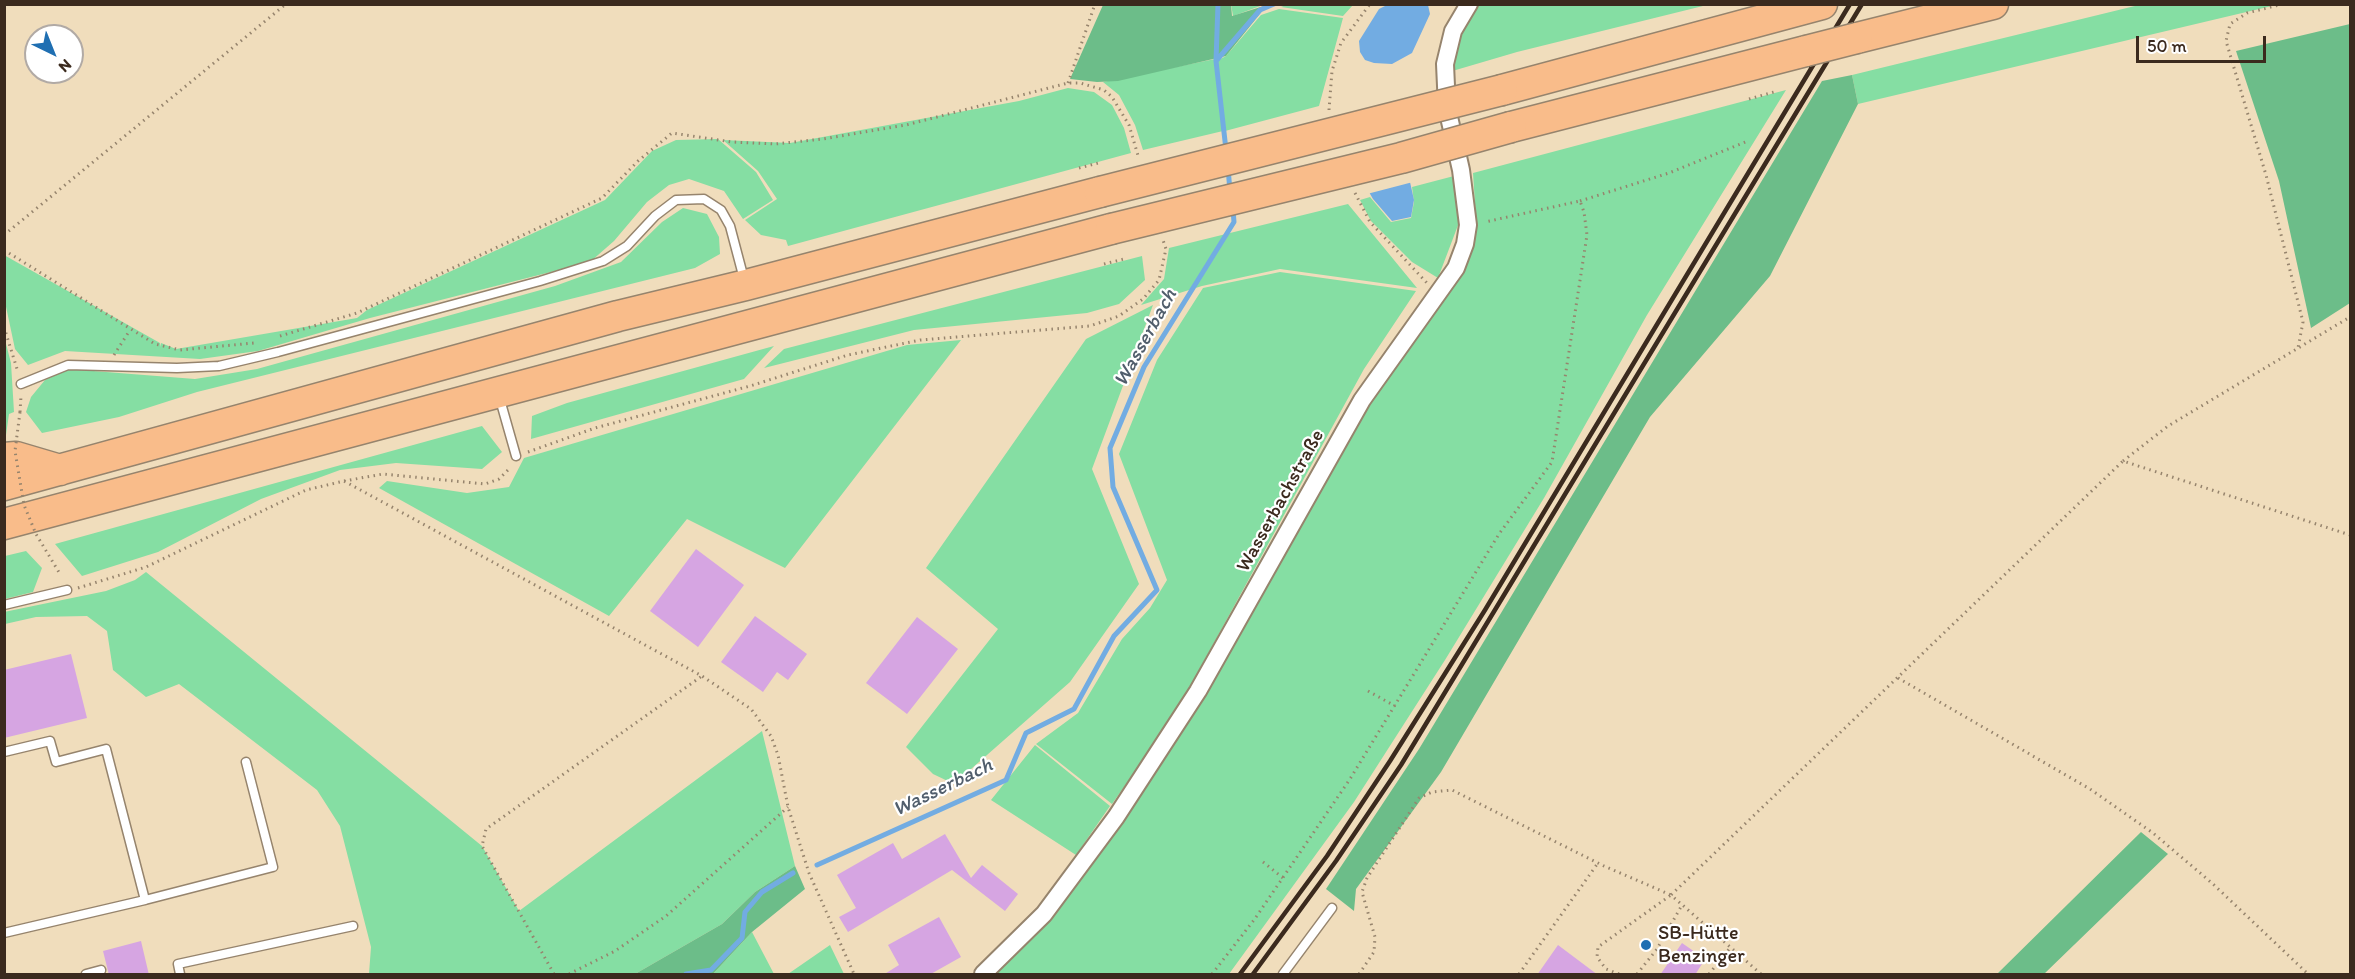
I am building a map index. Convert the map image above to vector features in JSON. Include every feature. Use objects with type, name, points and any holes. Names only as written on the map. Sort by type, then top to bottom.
[{"type":"highway","points":[[4,485],[618,316],[1502,90],[1822,4]]},
{"type":"highway","points":[[4,524],[1111,230],[1401,158],[1511,127],[1993,4]]},
{"type":"highway","points":[[4,458],[16,457],[60,470]]},
{"type":"street","name":"Wasserbachstraße","points":[[983,975],[1011,949],[1050,906],[1116,817],[1198,691],[1362,400],[1440,294],[1456,268],[1465,244],[1468,225],[1461,170],[1447,108],[1445,64],[1453,31],[1469,4]]},
{"type":"lane","points":[[21,384],[68,365],[177,368],[219,366],[540,281],[603,261],[627,246],[655,216],[676,200],[704,199],[721,210],[730,226],[746,285]]},
{"type":"lane","points":[[498,392],[516,456]]},
{"type":"lane","points":[[4,605],[68,590]]},
{"type":"lane","points":[[4,752],[50,741],[56,762],[106,749],[145,900]]},
{"type":"lane","points":[[4,933],[273,867],[246,762]]},
{"type":"lane","points":[[1283,975],[1332,908]]},
{"type":"lane","points":[[180,975],[178,964],[353,926]]},
{"type":"lane","points":[[86,975],[101,970]]},
{"type":"path","points":[[4,235],[286,4]]},
{"type":"path","points":[[1068,83],[1095,4]]},
{"type":"path","points":[[2283,4],[2247,13],[2230,24],[2226,41],[2266,175],[2302,322],[2298,348]]},
{"type":"path","points":[[1749,99],[1774,92]]},
{"type":"path","points":[[272,339],[357,313],[602,198],[638,161],[672,133],[732,142],[775,144]]},
{"type":"path","points":[[1468,225],[1580,201],[1669,173],[1748,141]]},
{"type":"path","points":[[1079,168],[1102,162]]},
{"type":"path","points":[[1212,975],[1254,920],[1350,779],[1499,534],[1552,462],[1587,235],[1580,201]]},
{"type":"path","points":[[4,250],[155,344],[180,350],[262,342]]},
{"type":"path","points":[[1104,264],[1124,259]]},
{"type":"path","points":[[1618,975],[1606,969],[1597,957],[1598,947],[1671,896],[2123,461],[2168,426],[2350,317]]},
{"type":"path","points":[[4,327],[21,384],[15,451],[24,505],[36,534],[60,574]]},
{"type":"path","points":[[110,365],[117,348],[130,330]]},
{"type":"path","points":[[68,590],[146,567],[306,490],[344,480],[383,474],[485,484],[499,479],[510,468],[516,456]]},
{"type":"path","points":[[2123,461],[2350,535]]},
{"type":"path","points":[[344,480],[702,676],[734,697],[762,721],[778,755],[788,807],[809,873],[854,975]]},
{"type":"path","points":[[554,975],[482,846],[486,830],[702,676]]},
{"type":"path","points":[[1898,678],[2090,789],[2153,833],[2213,884],[2308,975]]},
{"type":"path","points":[[1368,691],[1395,706]]},
{"type":"path","points":[[1359,975],[1374,952],[1375,937],[1362,891],[1367,878],[1419,798],[1432,792],[1452,790],[1598,863],[1671,896],[1761,975]]},
{"type":"path","points":[[569,975],[615,951],[666,916],[788,807]]},
{"type":"path","points":[[1263,862],[1283,878]]},
{"type":"path","points":[[1520,975],[1598,863]]},
{"type":"path","points":[[1637,975],[1657,949],[1682,905]]},
{"type":"path","points":[[1709,975],[1730,948]]},
{"type":"green space","points":[[1231,4],[1263,5],[1233,16]]},
{"type":"green space","points":[[1289,4],[1353,5],[1343,16],[1281,7]]},
{"type":"green space","points":[[1103,5],[1231,5],[1232,16],[1267,5],[1226,56],[1118,81],[1097,82],[1070,79]]},
{"type":"green space","points":[[1476,5],[1707,5],[1517,52],[1449,72],[1454,38]]},
{"type":"green space","points":[[2139,5],[2276,5],[1858,104],[1852,75]]},
{"type":"green space","points":[[1279,9],[1343,18],[1319,106],[1225,131],[1217,61],[1226,56],[1261,15]]},
{"type":"green space","points":[[2350,24],[2350,303],[2311,328],[2279,181],[2236,51]]},
{"type":"green space","points":[[1215,59],[1223,131],[1143,150],[1135,125],[1119,95],[1103,82]]},
{"type":"green space","points":[[1852,75],[1858,104],[1770,276],[1650,417],[1441,772],[1356,889],[1354,911],[1326,889],[1419,749],[1822,81]]},
{"type":"green space","points":[[1068,88],[1094,92],[1112,105],[1124,128],[1131,153],[788,246],[786,240],[761,235],[745,220],[777,199],[758,171],[723,140],[790,143],[1019,101]]},
{"type":"green space","points":[[1786,90],[1647,315],[1544,498],[1445,660],[1354,802],[1229,974],[992,974],[1096,856],[1148,783],[1200,699],[1352,427],[1393,363],[1445,299],[1471,247],[1476,220],[1473,173]]},
{"type":"green space","points":[[718,139],[756,172],[773,200],[743,219],[724,191],[689,179],[669,185],[647,202],[614,241],[590,262],[370,318],[258,351],[200,359],[65,351],[28,365],[15,349],[5,302],[4,255],[160,343],[161,347],[161,343],[176,349],[357,318],[367,310],[605,200],[652,151],[676,140]]},
{"type":"green space","points":[[1454,176],[1460,220],[1438,278],[1412,262],[1371,221],[1360,200],[1370,197],[1391,222],[1411,218],[1414,202],[1412,187]]},
{"type":"green space","points":[[1348,204],[1417,288],[1280,269],[1202,286],[1141,305],[1164,279],[1169,248]]},
{"type":"green space","points":[[683,208],[707,214],[719,237],[720,254],[695,268],[197,392],[119,417],[42,433],[26,412],[31,397],[45,380],[68,369],[195,379],[257,369],[555,286],[621,262],[662,222]]},
{"type":"green space","points":[[1142,256],[1145,280],[1119,304],[1087,313],[914,330],[764,368],[784,349]]},
{"type":"green space","points":[[1280,272],[1416,291],[1364,369],[1175,714],[1112,804],[1036,744],[1078,713],[1122,639],[1150,608],[1167,580],[1119,454],[1157,360],[1203,288]]},
{"type":"green space","points":[[1153,305],[1092,469],[1139,584],[1070,682],[954,784],[933,774],[906,747],[998,629],[926,568],[1086,339]]},
{"type":"green space","points":[[5,340],[11,363],[14,412],[9,414],[5,442]]},
{"type":"green space","points":[[961,340],[785,568],[687,519],[609,616],[379,488],[387,481],[467,493],[509,487],[524,458],[907,345]]},
{"type":"green space","points":[[774,346],[744,379],[531,439],[532,416],[567,403]]},
{"type":"green space","points":[[482,426],[502,452],[482,469],[396,463],[340,470],[261,499],[158,552],[82,576],[55,544]]},
{"type":"green space","points":[[26,551],[42,568],[33,592],[5,599],[5,556]]},
{"type":"green space","points":[[146,572],[482,846],[519,911],[762,731],[795,866],[755,892],[722,924],[635,974],[369,974],[371,947],[340,826],[317,790],[179,684],[146,697],[113,670],[107,631],[87,616],[36,617],[5,624],[4,612],[106,591],[135,580]]},
{"type":"green space","points":[[1035,745],[1110,806],[1076,855],[991,800]]},
{"type":"green space","points":[[2141,832],[2168,854],[2044,974],[1997,974]]},
{"type":"green space","points":[[795,866],[805,889],[752,932],[713,974],[635,974],[722,924],[755,892]]},
{"type":"green space","points":[[752,932],[774,974],[713,974]]},
{"type":"green space","points":[[830,945],[844,974],[788,974]]},
{"type":"water","points":[[1387,5],[1428,5],[1430,14],[1412,53],[1392,64],[1374,63],[1365,60],[1360,52],[1359,41],[1379,9]]},
{"type":"water","points":[[1361,178],[1410,182],[1414,200],[1411,217],[1392,221],[1373,199]]},
{"type":"pier","points":[[1388,143],[1404,159],[1413,182],[1367,194],[1358,180],[1355,162],[1363,146]]},
{"type":"building","points":[[696,549],[744,585],[698,647],[650,611]]},
{"type":"building","points":[[755,616],[807,654],[788,680],[777,672],[763,692],[721,662]]},
{"type":"building","points":[[917,617],[958,649],[907,714],[866,683]]},
{"type":"building","points":[[71,654],[87,718],[4,738],[4,670]]},
{"type":"building","points":[[945,834],[971,878],[982,865],[1018,894],[1005,911],[952,870],[848,932],[839,917],[856,908],[837,875],[893,843],[902,859]]},
{"type":"building","points":[[939,917],[961,957],[929,975],[883,975],[899,965],[888,945]]},
{"type":"building","points":[[141,941],[149,975],[109,975],[103,951]]},
{"type":"building","points":[[1682,943],[1705,959],[1695,975],[1660,975]]},
{"type":"building","points":[[1558,945],[1598,975],[1537,975]]},
{"type":"waterway","name":"Wasserbach","points":[[1218,4],[1216,61],[1226,150]]},
{"type":"waterway","points":[[1216,61],[1260,10],[1274,4]]},
{"type":"waterway","name":"Wasserbach","points":[[1228,168],[1230,191]]},
{"type":"waterway","name":"Wasserbach","points":[[817,865],[1006,780],[1026,733],[1074,709],[1114,636],[1157,590],[1113,487],[1110,448],[1144,367],[1234,222],[1233,210]]},
{"type":"waterway","name":"Wasserbach","points":[[686,974],[711,970],[742,938],[745,912],[762,892],[793,873]]},
{"type":"railway","points":[[1240,974],[1327,856],[1485,610],[1850,4]]},
{"type":"railway","points":[[1253,974],[1336,861],[1401,765],[1862,4]]},
{"type":"place","name":"SB-Hütte Benzinger","points":[[1646,945]]}]
